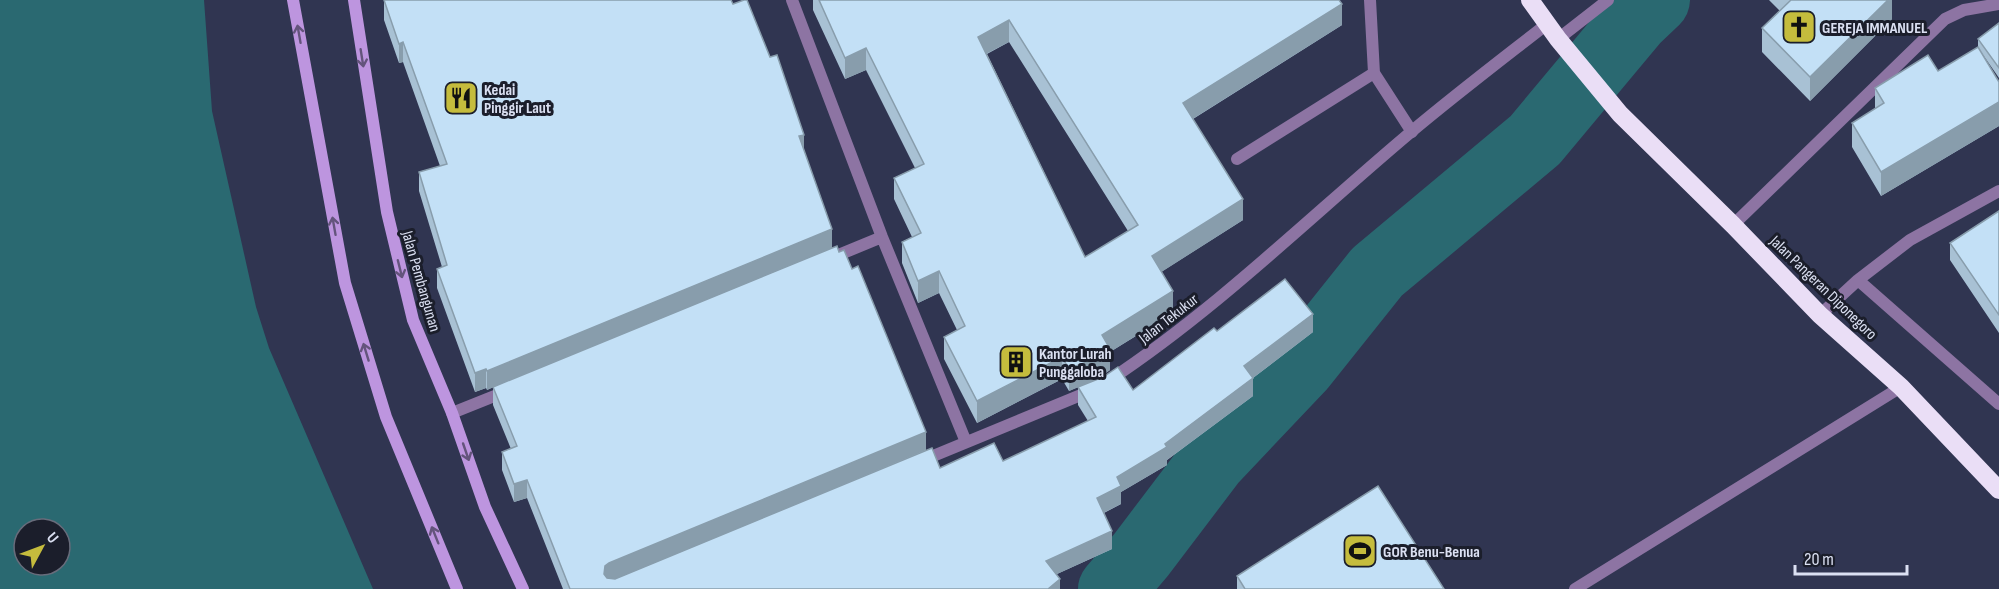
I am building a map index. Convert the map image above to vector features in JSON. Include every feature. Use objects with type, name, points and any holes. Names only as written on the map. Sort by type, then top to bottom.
[{"type":"highway","name":"Jalan Pangeran Diponegoro","points":[[1530,0],[1570,55],[1620,114],[1733,225],[1820,315],[1901,387],[1999,490]]},
{"type":"main road","points":[[293,0],[345,284],[386,417],[457,589]]},
{"type":"main road","name":"Jalan Pembangunan","points":[[354,0],[387,212],[412,320],[453,413],[485,507],[523,589]]},
{"type":"street","points":[[792,0],[882,237],[966,442]]},
{"type":"street","points":[[1370,0],[1374,73],[1412,132]]},
{"type":"street","points":[[1558,39],[1608,0]]},
{"type":"street","points":[[1733,225],[1945,19],[1964,10],[1999,3]]},
{"type":"street","name":"Jalan Tekukur","points":[[911,465],[1100,387],[1152,352],[1222,297],[1412,132],[1546,24]]},
{"type":"street","points":[[1237,159],[1374,73]]},
{"type":"street","points":[[1820,315],[1858,280],[1910,240],[1999,191]]},
{"type":"street","points":[[816,264],[882,237]]},
{"type":"street","points":[[1858,280],[1961,373],[1999,404]]},
{"type":"street","points":[[453,413],[519,386]]},
{"type":"street","points":[[1575,589],[1901,387]]},
{"type":"shaded area","points":[[0,0],[204,0],[212,111],[256,307],[269,348],[373,589],[0,589]]},
{"type":"building","points":[[384,0],[731,0],[733,4],[747,0],[770,57],[777,55],[804,135],[799,136],[832,229],[487,371],[486,369],[475,373],[437,269],[447,265],[419,172],[447,164],[403,42],[399,44]]},
{"type":"building","points":[[819,0],[1339,0],[1342,4],[1183,103],[1243,199],[1152,256],[1173,291],[1102,335],[1110,349],[1096,358],[1069,369],[1062,357],[977,401],[944,337],[965,326],[939,271],[918,281],[902,242],[921,233],[894,178],[924,164],[866,48],[845,58]],"holes":[[[1009,20],[1138,225],[1085,257],[978,37]]]},
{"type":"building","points":[[1791,0],[1888,0],[1810,77],[1762,28]]},
{"type":"building","points":[[1999,23],[1999,68],[1978,39]]},
{"type":"building","points":[[1978,47],[1999,82],[1999,102],[1881,172],[1852,123],[1884,103],[1875,88],[1928,55],[1938,71]]},
{"type":"building","points":[[1999,211],[1999,315],[1950,243]]},
{"type":"building","points":[[837,246],[839,252],[844,250],[852,269],[858,266],[926,432],[609,563],[605,566],[604,574],[607,578],[615,579],[932,448],[940,468],[994,443],[1003,461],[1096,417],[1078,387],[1103,377],[1118,367],[1133,390],[1214,328],[1217,331],[1285,279],[1313,314],[1244,366],[1253,378],[1165,444],[1167,447],[1117,477],[1121,486],[1097,498],[1112,531],[1046,561],[1060,579],[1048,589],[570,589],[527,480],[514,484],[502,452],[517,446],[493,387]]},
{"type":"building","points":[[1378,486],[1444,589],[1245,589],[1237,576]]},
{"type":"waterway","points":[[1112,589],[1141,555],[1213,460],[1302,366],[1377,272],[1535,140],[1636,19],[1656,0]]},
{"type":"place","name":"GEREJA IMMANUEL","points":[[1799,27]]},
{"type":"place","name":"Kedai Pinggir Laut","points":[[461,98]]},
{"type":"place","name":"Kantor Lurah Punggaloba","points":[[1016,362]]},
{"type":"place","name":"GOR Benu-Benua","points":[[1360,551]]}]
